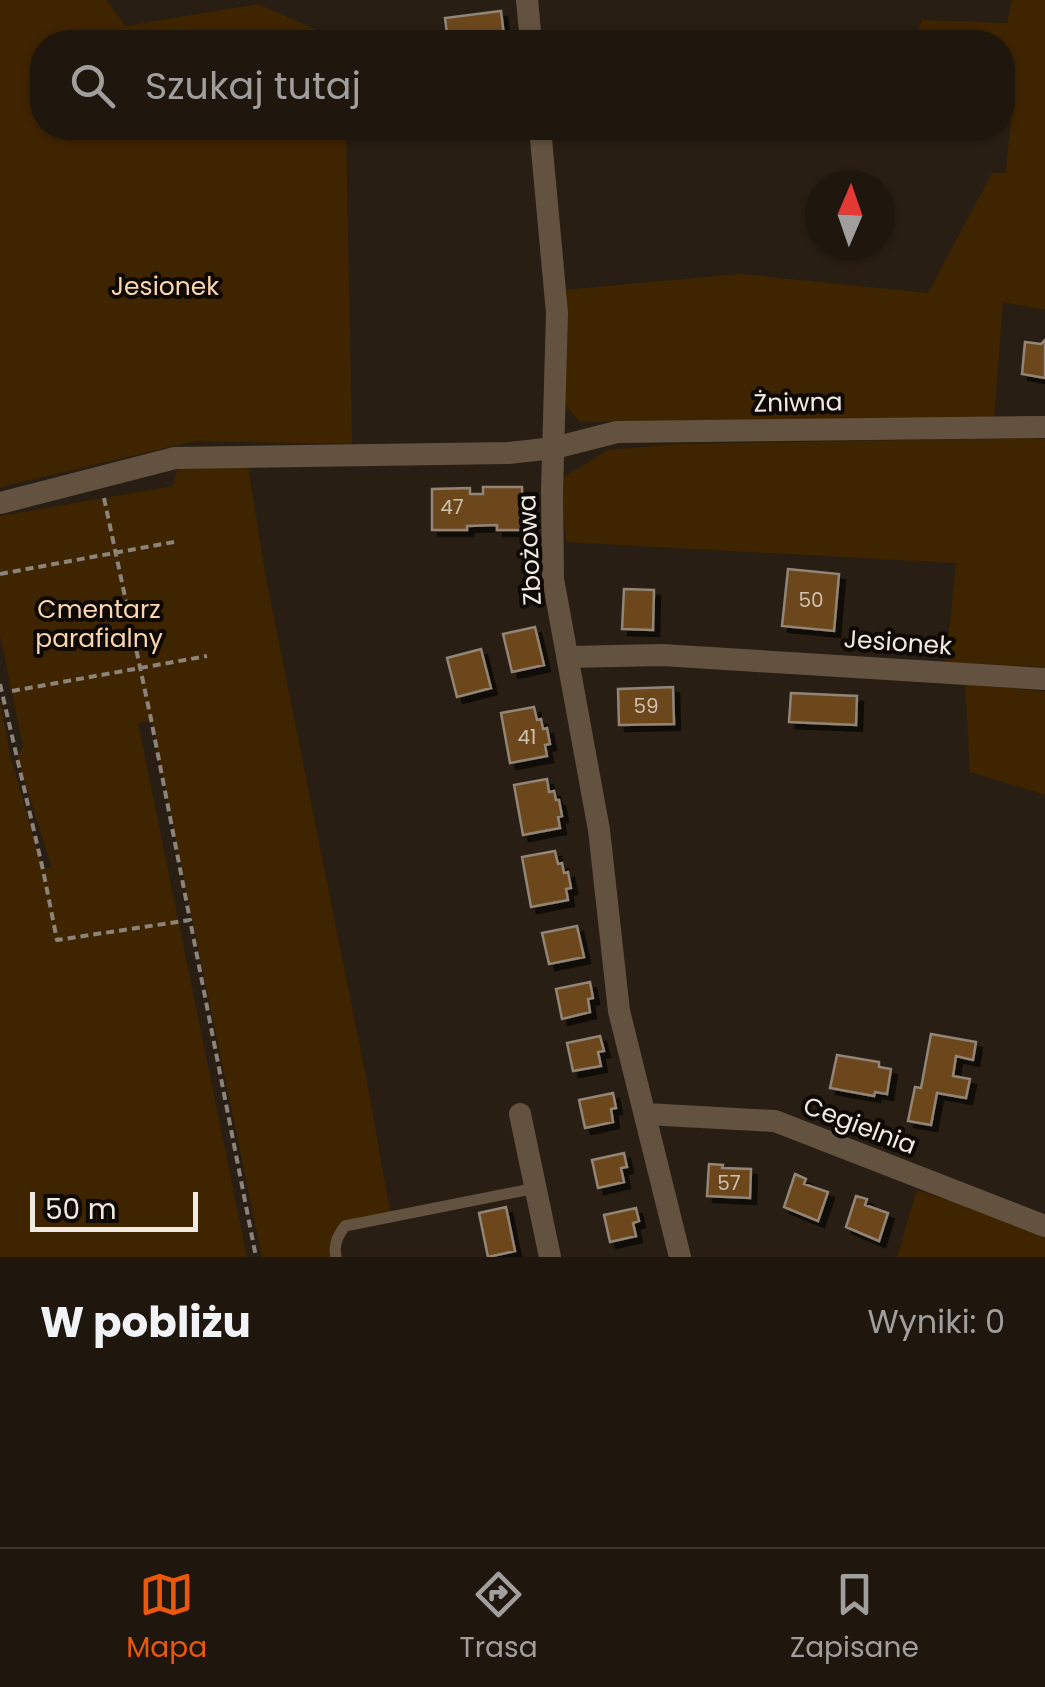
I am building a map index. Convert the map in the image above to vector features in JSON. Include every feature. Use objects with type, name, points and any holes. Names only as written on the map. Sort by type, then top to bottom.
[{"type":"street","points":[[528,0],[531,30]]},
{"type":"street","name":"Zbożowa","points":[[541,140],[558,313],[552,491],[554,579],[599,830],[619,1010],[680,1257]]},
{"type":"street","name":"Żniwna","points":[[554,448],[617,432],[1045,427]]},
{"type":"street","points":[[0,503],[174,458],[508,453],[554,448]]},
{"type":"street","name":"Jesionek","points":[[568,657],[662,655],[1045,679]]},
{"type":"street","points":[[520,1114],[550,1257]]},
{"type":"street","name":"Cegielnia","points":[[646,1114],[774,1122],[1045,1226]]},
{"type":"lane","points":[[336,1257],[338,1235],[344,1226],[536,1188]]},
{"type":"path","points":[[104,498],[256,1257]]},
{"type":"path","points":[[0,574],[179,541]]},
{"type":"path","points":[[12,691],[206,656]]},
{"type":"path","points":[[0,684],[57,940],[190,920]]},
{"type":"green space","name":"Jesionek","points":[[0,0],[106,0],[126,26],[258,4],[317,30],[30,30],[30,140],[346,140],[352,444],[195,441],[0,487]]},
{"type":"green space","points":[[1012,0],[1045,0],[1045,310],[1003,302],[994,418],[580,422],[566,406],[563,290],[741,274],[928,293],[992,173],[1006,173],[1009,140],[1015,140],[1015,30],[918,30],[922,20],[1007,23]]},
{"type":"green space","points":[[1045,439],[1045,667],[946,662],[956,563],[566,542],[561,479],[608,450],[675,444]]},
{"type":"green space","name":"Cmentarz parafialny","points":[[248,465],[265,573],[392,1222],[348,1228],[340,1242],[343,1257],[262,1257],[151,720],[138,723],[247,1257],[0,1257],[0,700],[10,755],[43,870],[52,868],[17,757],[23,746],[0,635],[0,516],[173,486],[178,467]]},
{"type":"green space","points":[[965,682],[1045,692],[1045,795],[970,772]]},
{"type":"green space","points":[[917,1190],[1045,1232],[1045,1257],[897,1257]]},
{"type":"building","points":[[501,11],[503,30],[446,30],[445,18]]},
{"type":"building","points":[[1045,340],[1045,378],[1022,374],[1025,342],[1041,344]]},
{"type":"building","points":[[483,487],[522,487],[523,530],[497,530],[497,525],[432,530],[432,489],[470,488],[470,494],[483,494]]},
{"type":"building","points":[[788,569],[839,574],[834,631],[782,626]]},
{"type":"building","points":[[624,589],[654,590],[653,630],[622,629]]},
{"type":"building","points":[[535,627],[544,665],[512,672],[503,634]]},
{"type":"building","points":[[481,649],[491,688],[457,697],[447,658]]},
{"type":"building","points":[[673,687],[674,724],[619,725],[618,689]]},
{"type":"building","points":[[791,693],[857,696],[856,725],[789,722]]},
{"type":"building","points":[[534,707],[537,720],[541,719],[543,729],[547,728],[547,756],[510,763],[501,713]]},
{"type":"building","points":[[547,779],[549,792],[554,791],[559,800],[560,828],[523,835],[514,785]]},
{"type":"building","points":[[555,851],[558,864],[562,863],[564,873],[568,872],[568,900],[531,907],[522,857]]},
{"type":"building","points":[[577,926],[584,957],[549,964],[542,933]]},
{"type":"building","points":[[590,982],[590,1012],[562,1019],[556,989]]},
{"type":"building","points":[[931,1034],[976,1042],[973,1060],[956,1056],[953,1076],[970,1079],[966,1098],[937,1093],[931,1125],[908,1121],[915,1087],[921,1088]]},
{"type":"building","points":[[600,1036],[604,1051],[598,1052],[601,1066],[573,1071],[567,1043]]},
{"type":"building","points":[[837,1055],[879,1062],[879,1067],[891,1069],[887,1094],[875,1092],[874,1096],[830,1088]]},
{"type":"building","points":[[613,1093],[613,1122],[585,1128],[579,1100]]},
{"type":"building","points":[[624,1153],[624,1182],[598,1188],[592,1160]]},
{"type":"building","points":[[709,1164],[751,1169],[750,1198],[707,1196]]},
{"type":"building","points":[[795,1174],[806,1179],[804,1184],[828,1192],[818,1221],[784,1207]]},
{"type":"building","points":[[856,1196],[867,1199],[865,1205],[888,1213],[879,1241],[846,1227]]},
{"type":"building","points":[[506,1207],[515,1251],[488,1257],[479,1213]]},
{"type":"building","points":[[636,1208],[636,1236],[610,1242],[604,1215]]}]
